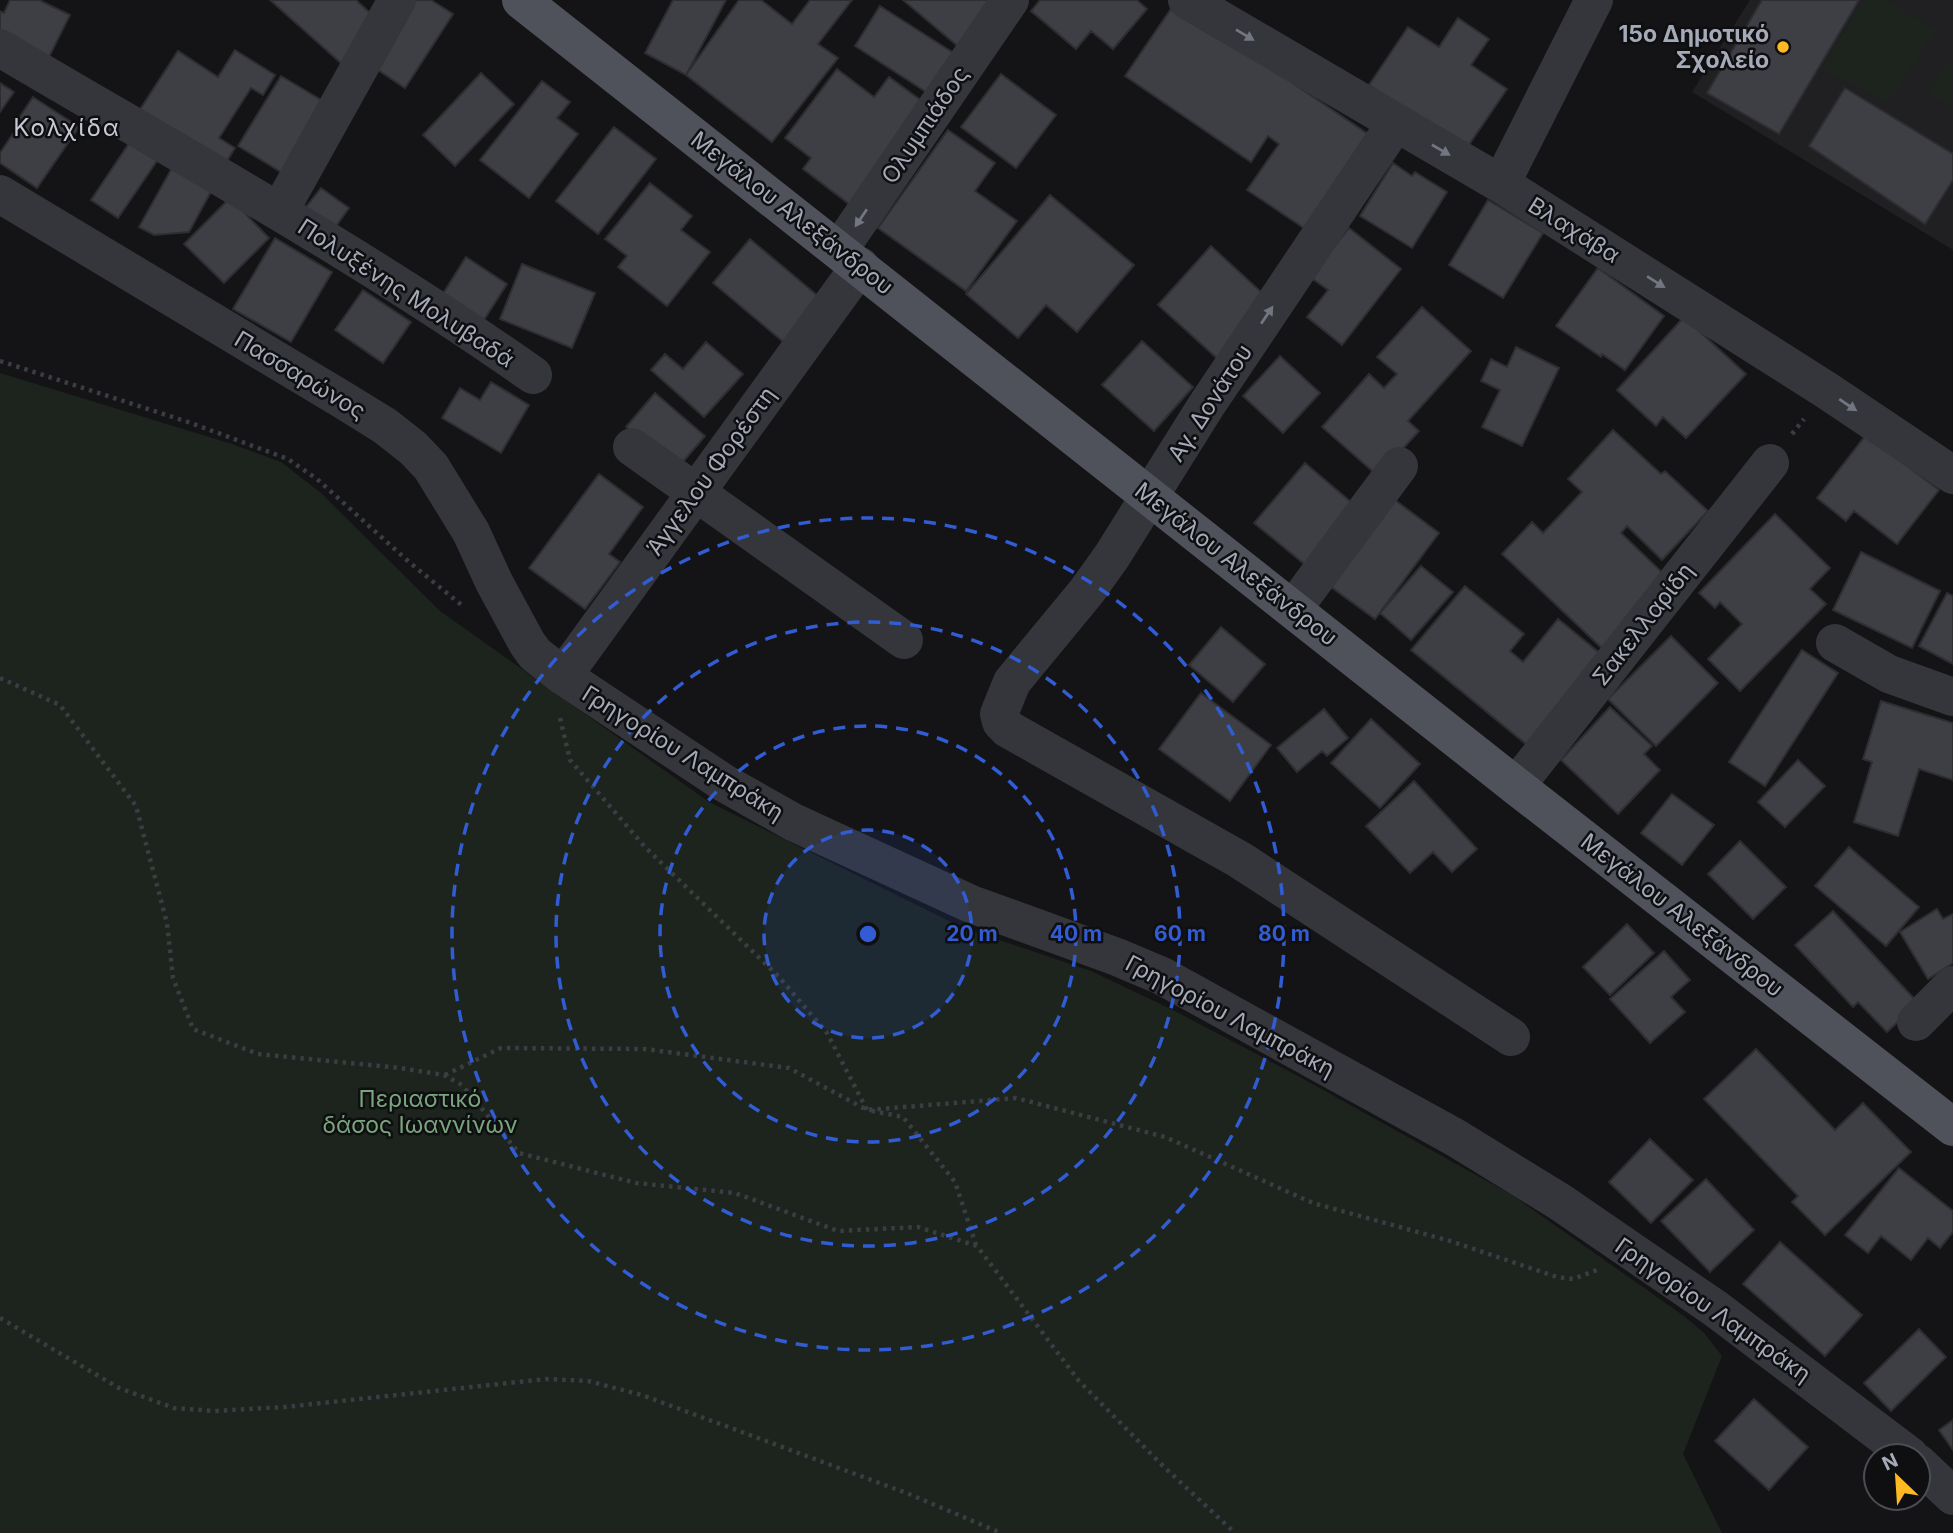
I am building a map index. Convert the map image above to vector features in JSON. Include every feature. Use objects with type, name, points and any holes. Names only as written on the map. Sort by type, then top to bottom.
[{"type":"main road","name":"Μεγάλου Αλεξάνδρου","points":[[521,0],[1516,786],[1953,1127]]},
{"type":"street","name":"Πολυξένης Μολυβαδά","points":[[279,212],[397,0]]},
{"type":"street","name":"Ολυμπιάδος","points":[[850,258],[1010,0]]},
{"type":"street","name":"Βλαχάβα","points":[[1186,0],[1501,184],[1826,390],[1953,475]]},
{"type":"street","points":[[1501,184],[1594,0]]},
{"type":"street","name":"Πολυξένης Μολυβαδά","points":[[0,48],[279,212],[468,330],[533,375]]},
{"type":"street","name":"Αγ. Δονάτου","points":[[1395,124],[1206,406],[1099,574],[1016,675],[999,714],[1001,722],[1008,729],[1251,867],[1511,1037]]},
{"type":"street","name":"Πασσαρώνος","points":[[0,194],[343,400],[414,448],[431,467],[471,532],[522,633]]},
{"type":"street","name":"Άγγελου Φορέστη","points":[[563,676],[695,492],[850,258]]},
{"type":"street","points":[[632,447],[904,640]]},
{"type":"street","name":"Σακελλαρίδη","points":[[1516,786],[1770,463]]},
{"type":"street","points":[[1293,609],[1399,466]]},
{"type":"street","name":"Γρηγορίου Λαμπράκη","points":[[522,633],[535,654],[563,676],[766,809],[971,904],[1117,957],[1189,989],[1456,1138],[1560,1202],[1716,1309],[1892,1442]]},
{"type":"street","points":[[1835,643],[1889,674],[1953,697]]},
{"type":"street","points":[[1916,1022],[1953,985]]},
{"type":"street","points":[[1932,1476],[1953,1496]]},
{"type":"path","points":[[0,362],[191,423],[288,459],[317,478],[409,562],[472,614]]},
{"type":"path","points":[[1770,463],[1826,390]]},
{"type":"path","points":[[563,676],[556,693],[559,718],[570,760],[645,848],[779,976],[827,1033],[867,1110]]},
{"type":"path","points":[[0,678],[60,705],[136,806],[167,923],[173,978],[192,1029],[258,1054],[444,1075],[462,1085],[519,1153],[636,1183],[735,1193],[838,1231],[918,1227],[977,1246]]},
{"type":"path","points":[[444,1075],[501,1048],[645,1049],[789,1068],[867,1110],[903,1117],[955,1182],[977,1246],[1079,1381],[1162,1465],[1235,1533]]},
{"type":"path","points":[[867,1110],[1016,1098],[1165,1137],[1314,1203],[1450,1241],[1557,1277],[1573,1279],[1595,1271],[1605,1265],[1622,1245]]},
{"type":"path","points":[[0,1318],[119,1388],[174,1408],[215,1411],[285,1407],[546,1379],[588,1381],[654,1399],[909,1494],[1001,1533]]},
{"type":"shaded area","points":[[1750,0],[1953,0],[1953,250],[1692,92]]},
{"type":"green space","points":[[1864,0],[1885,0],[1937,30],[1888,103],[1822,68]]},
{"type":"green space","points":[[1953,55],[1953,108],[1928,92]]},
{"type":"green space","name":"Περιαστικό δάσος Ιωαννίνων","points":[[0,373],[232,444],[281,462],[321,493],[440,611],[709,802],[961,927],[1091,971],[1173,1010],[1512,1195],[1684,1316],[1704,1333],[1722,1356],[1683,1454],[1722,1533],[0,1533]]},
{"type":"building","points":[[10,0],[39,0],[70,15],[46,63],[0,41],[0,11],[4,13]]},
{"type":"building","points":[[270,0],[356,0],[380,22],[342,64]]},
{"type":"building","points":[[411,0],[431,0],[453,14],[405,88],[369,64]]},
{"type":"building","points":[[673,0],[726,0],[686,75],[645,53]]},
{"type":"building","points":[[739,0],[761,0],[792,24],[810,0],[852,0],[818,44],[838,58],[772,142],[686,75]]},
{"type":"building","points":[[903,0],[1000,0],[960,48]]},
{"type":"building","points":[[1040,0],[1137,0],[1147,9],[1113,49],[1091,31],[1076,49],[1031,11]]},
{"type":"building","name":"15ο Δημοτικό Σχολείο","points":[[1762,0],[1859,0],[1779,134],[1707,93]]},
{"type":"building","points":[[1175,3],[1368,134],[1304,228],[1247,190],[1279,144],[1268,136],[1251,162],[1125,76]]},
{"type":"building","points":[[880,6],[960,57],[934,97],[855,46]]},
{"type":"building","points":[[1458,18],[1489,39],[1471,65],[1507,89],[1466,149],[1369,85],[1408,27],[1439,47]]},
{"type":"building","points":[[235,50],[275,75],[263,95],[251,88],[219,138],[235,148],[222,169],[137,114],[178,51],[218,77]]},
{"type":"building","points":[[837,69],[874,97],[889,77],[933,109],[857,210],[803,169],[811,158],[785,138]]},
{"type":"building","points":[[481,73],[514,104],[455,166],[423,135]]},
{"type":"building","points":[[1001,74],[1056,115],[1016,168],[961,127]]},
{"type":"building","points":[[281,76],[323,101],[281,172],[238,146]]},
{"type":"building","points":[[542,81],[570,102],[557,118],[578,134],[529,198],[480,160]]},
{"type":"building","points":[[0,83],[14,92],[0,112]]},
{"type":"building","points":[[1845,88],[1953,154],[1953,180],[1925,224],[1809,146]]},
{"type":"building","points":[[33,97],[79,127],[37,188],[0,163],[0,153],[22,120],[19,118]]},
{"type":"building","points":[[614,127],[656,159],[598,234],[556,201]]},
{"type":"building","points":[[948,130],[995,163],[975,191],[1017,221],[966,291],[878,228]]},
{"type":"building","points":[[132,139],[159,158],[118,218],[91,200]]},
{"type":"building","points":[[1393,163],[1412,176],[1415,172],[1447,192],[1412,248],[1360,216]]},
{"type":"building","points":[[173,166],[213,188],[189,232],[154,235],[139,227]]},
{"type":"building","points":[[650,183],[692,216],[681,230],[710,252],[667,306],[618,267],[627,256],[605,239]]},
{"type":"building","points":[[321,188],[349,208],[331,233],[302,212]]},
{"type":"building","points":[[1050,195],[1134,265],[1077,332],[1046,305],[1018,338],[966,294]]},
{"type":"building","points":[[230,198],[269,238],[224,283],[184,244]]},
{"type":"building","points":[[1488,200],[1543,233],[1503,298],[1449,265]]},
{"type":"building","points":[[1349,228],[1401,269],[1342,345],[1307,317],[1328,290],[1310,277]]},
{"type":"building","points":[[275,238],[332,272],[291,342],[233,309]]},
{"type":"building","points":[[750,239],[824,301],[787,345],[713,283]]},
{"type":"building","points":[[1211,246],[1272,302],[1219,360],[1158,305]]},
{"type":"building","points":[[466,257],[507,284],[480,326],[439,300]]},
{"type":"building","points":[[522,264],[595,293],[572,348],[500,319]]},
{"type":"building","points":[[1598,268],[1664,316],[1625,370],[1556,326]]},
{"type":"building","points":[[363,290],[411,322],[383,363],[335,330]]},
{"type":"building","points":[[1422,307],[1471,351],[1408,421],[1419,431],[1378,476],[1322,427],[1369,374],[1384,388],[1397,374],[1377,357]]},
{"type":"building","points":[[1684,317],[1746,374],[1686,438],[1663,417],[1656,426],[1617,390]]},
{"type":"building","points":[[1142,341],[1193,387],[1154,431],[1102,385]]},
{"type":"building","points":[[706,342],[743,374],[704,417],[651,370],[665,354],[683,369]]},
{"type":"building","points":[[1516,347],[1559,368],[1522,446],[1482,427],[1500,390],[1481,381],[1491,359],[1507,367]]},
{"type":"building","points":[[1280,356],[1320,393],[1283,433],[1243,396]]},
{"type":"building","points":[[491,382],[529,405],[501,453],[442,418],[460,388],[480,400]]},
{"type":"building","points":[[655,393],[705,436],[676,470],[626,427]]},
{"type":"building","points":[[1613,430],[1661,474],[1665,471],[1708,511],[1662,560],[1627,526],[1621,533],[1672,582],[1606,652],[1502,554],[1532,522],[1543,533],[1582,492],[1568,479]]},
{"type":"building","points":[[1866,435],[1939,490],[1897,544],[1854,511],[1846,521],[1817,498]]},
{"type":"building","points":[[1305,463],[1364,513],[1314,572],[1254,523]]},
{"type":"building","points":[[599,474],[643,507],[609,554],[620,562],[585,609],[529,568]]},
{"type":"building","points":[[1395,500],[1439,533],[1375,619],[1331,587]]},
{"type":"building","points":[[1775,514],[1830,568],[1810,589],[1826,604],[1740,691],[1708,659],[1742,624],[1720,602],[1715,608],[1699,593]]},
{"type":"building","points":[[1861,552],[1940,591],[1912,648],[1833,610]]},
{"type":"building","points":[[1421,566],[1453,592],[1411,640],[1380,613]]},
{"type":"building","points":[[1465,586],[1524,634],[1510,651],[1523,662],[1558,619],[1607,659],[1532,749],[1411,650]]},
{"type":"building","points":[[1947,593],[1953,596],[1953,664],[1919,646]]},
{"type":"building","points":[[1221,627],[1265,664],[1233,702],[1189,665]]},
{"type":"building","points":[[1671,636],[1718,683],[1656,746],[1608,699]]},
{"type":"building","points":[[1802,650],[1838,673],[1765,786],[1729,762]]},
{"type":"building","points":[[1201,693],[1271,745],[1230,801],[1159,749]]},
{"type":"building","points":[[1881,701],[1953,723],[1953,780],[1919,769],[1898,836],[1854,822],[1872,762],[1863,759]]},
{"type":"building","points":[[1610,707],[1652,746],[1644,754],[1660,770],[1618,814],[1561,760]]},
{"type":"building","points":[[1324,709],[1348,738],[1327,756],[1322,751],[1297,772],[1277,748]]},
{"type":"building","points":[[1371,719],[1420,764],[1380,808],[1331,763]]},
{"type":"building","points":[[1798,760],[1825,786],[1785,827],[1758,802]]},
{"type":"building","points":[[1414,781],[1477,849],[1452,872],[1433,852],[1410,873],[1366,826]]},
{"type":"building","points":[[1672,794],[1714,825],[1682,865],[1641,833]]},
{"type":"building","points":[[1740,841],[1786,887],[1753,919],[1708,874]]},
{"type":"building","points":[[1849,847],[1919,907],[1886,946],[1815,886]]},
{"type":"building","points":[[1937,909],[1943,919],[1953,914],[1953,963],[1928,979],[1900,932]]},
{"type":"building","points":[[1833,911],[1918,1003],[1887,1032],[1858,1002],[1853,1007],[1795,945]]},
{"type":"building","points":[[1627,924],[1654,953],[1610,995],[1583,967]]},
{"type":"building","points":[[1664,951],[1690,980],[1671,997],[1685,1012],[1650,1043],[1610,999]]},
{"type":"building","points":[[1756,1049],[1835,1130],[1863,1103],[1911,1152],[1825,1235],[1792,1202],[1798,1196],[1704,1099]]},
{"type":"building","points":[[1650,1139],[1693,1180],[1651,1223],[1609,1182]]},
{"type":"building","points":[[1899,1168],[1953,1211],[1953,1232],[1940,1248],[1928,1238],[1911,1260],[1881,1236],[1868,1253],[1845,1235]]},
{"type":"building","points":[[1706,1179],[1754,1230],[1710,1272],[1661,1221]]},
{"type":"building","points":[[1780,1242],[1862,1315],[1825,1356],[1743,1284]]},
{"type":"building","points":[[1919,1329],[1946,1357],[1891,1411],[1864,1383]]},
{"type":"building","points":[[1754,1399],[1808,1447],[1769,1490],[1715,1441]]},
{"type":"building","points":[[1953,1420],[1953,1450],[1939,1430]]},
{"type":"place","name":"15ο Δημοτικό Σχολείο","points":[[1783,47]]},
{"type":"district","name":"Κολχίδα","points":[[67,128]]}]
